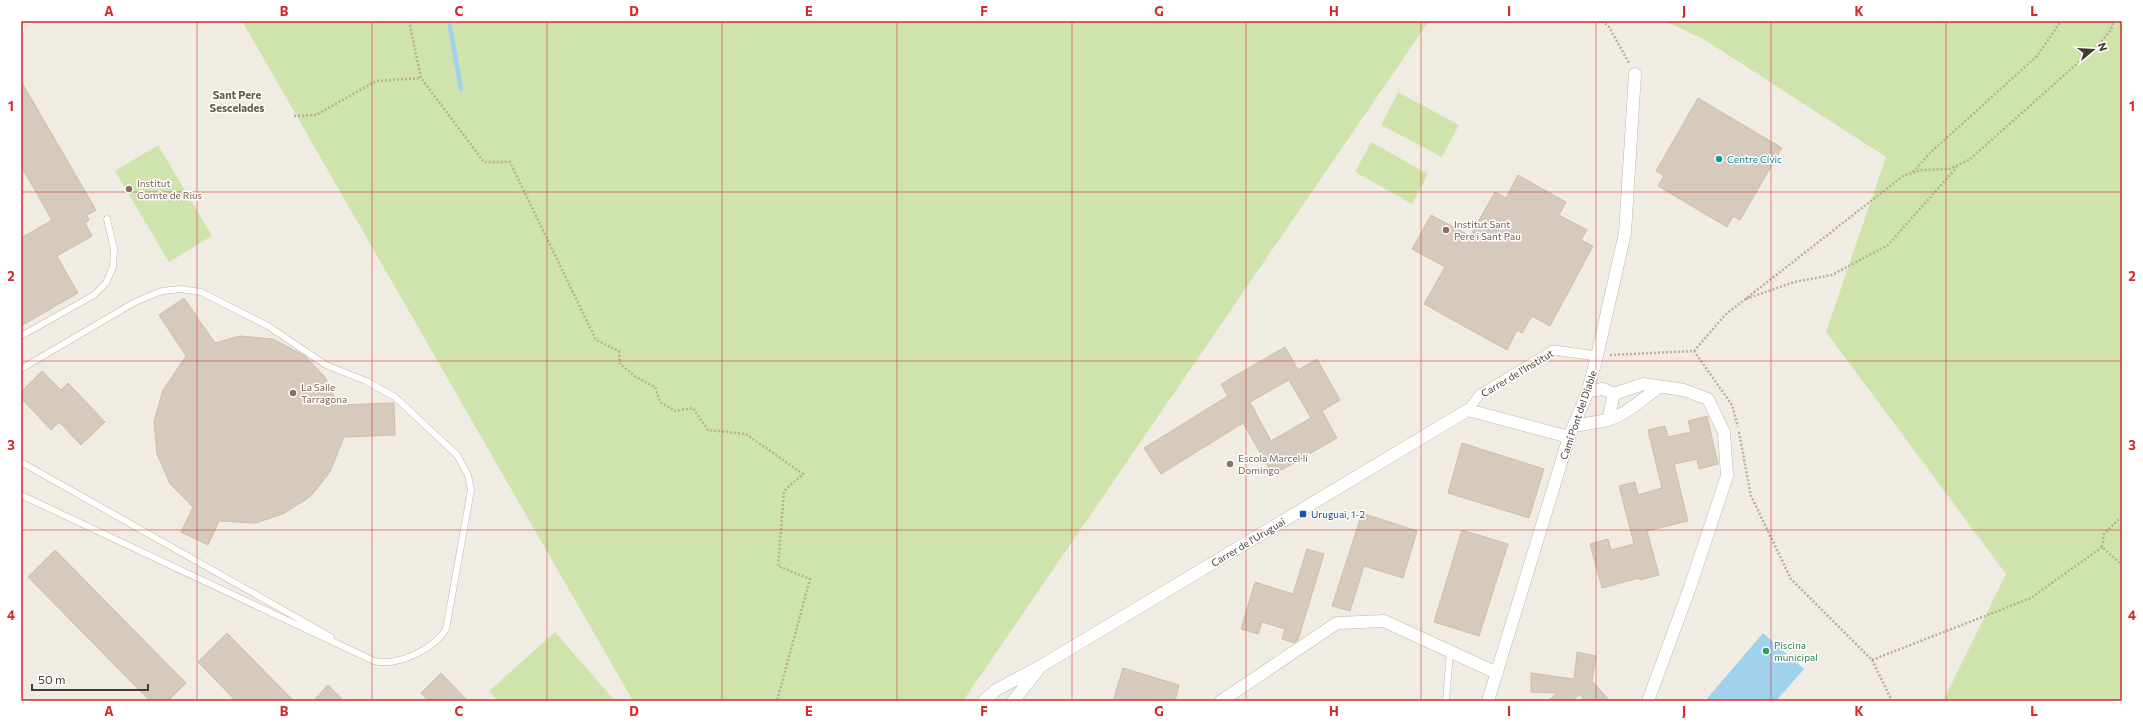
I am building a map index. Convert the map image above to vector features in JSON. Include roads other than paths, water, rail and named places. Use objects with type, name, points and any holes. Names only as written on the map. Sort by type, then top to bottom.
[{"type":"street","name":"Camí Pont del Diable","points":[[1488,701],[1572,431],[1588,391],[1597,356],[1625,233],[1635,74]]},
{"type":"street","name":"Carrer de l'Institut","points":[[1468,410],[1480,394],[1553,350],[1597,356]]},
{"type":"street","points":[[1588,391],[1603,389],[1614,394],[1643,384],[1684,390],[1708,399],[1724,432],[1727,476],[1689,590],[1648,701]]},
{"type":"street","points":[[1468,410],[1572,431],[1621,416],[1644,397],[1660,387]]},
{"type":"street","points":[[1608,420],[1614,394]]},
{"type":"street","name":"Carrer de l'Uruguai","points":[[984,701],[996,690],[1041,666],[1468,410]]},
{"type":"street","points":[[1221,701],[1336,623],[1384,622],[1497,674]]},
{"type":"street","points":[[1013,701],[1041,666]]},
{"type":"lane","points":[[21,336],[94,295],[106,282],[113,267],[114,249],[107,219]]},
{"type":"lane","points":[[21,368],[135,302],[162,291],[181,289],[200,292],[268,326],[326,365],[366,381],[395,397],[457,455],[468,475],[471,490],[446,629],[440,639],[412,655],[394,662],[383,663],[374,661],[21,495]]},
{"type":"lane","points":[[21,462],[374,661]]},
{"type":"lane","points":[[1446,701],[1450,652]]},
{"type":"water","name":"Piscina municipal","points":[[1763,633],[1804,669],[1776,701],[1705,701]]},
{"type":"waterway","points":[[449,21],[461,89]]},
{"type":"place","name":"Centre Cívic","points":[[1719,159]]},
{"type":"place","name":"Institut Comte de Rius","points":[[129,189]]},
{"type":"place","name":"Institut Sant Pere i Sant Pau","points":[[1446,230]]},
{"type":"place","name":"La Salle Tarragona","points":[[293,393]]},
{"type":"place","name":"Escola Marcel·lí Domingo","points":[[1230,464]]},
{"type":"place","name":"Uruguai, 1-2","points":[[1303,514]]},
{"type":"place","name":"Piscina municipal","points":[[1766,651]]},
{"type":"district","name":"Sant Pere Sescelades","points":[[237,100]]}]
